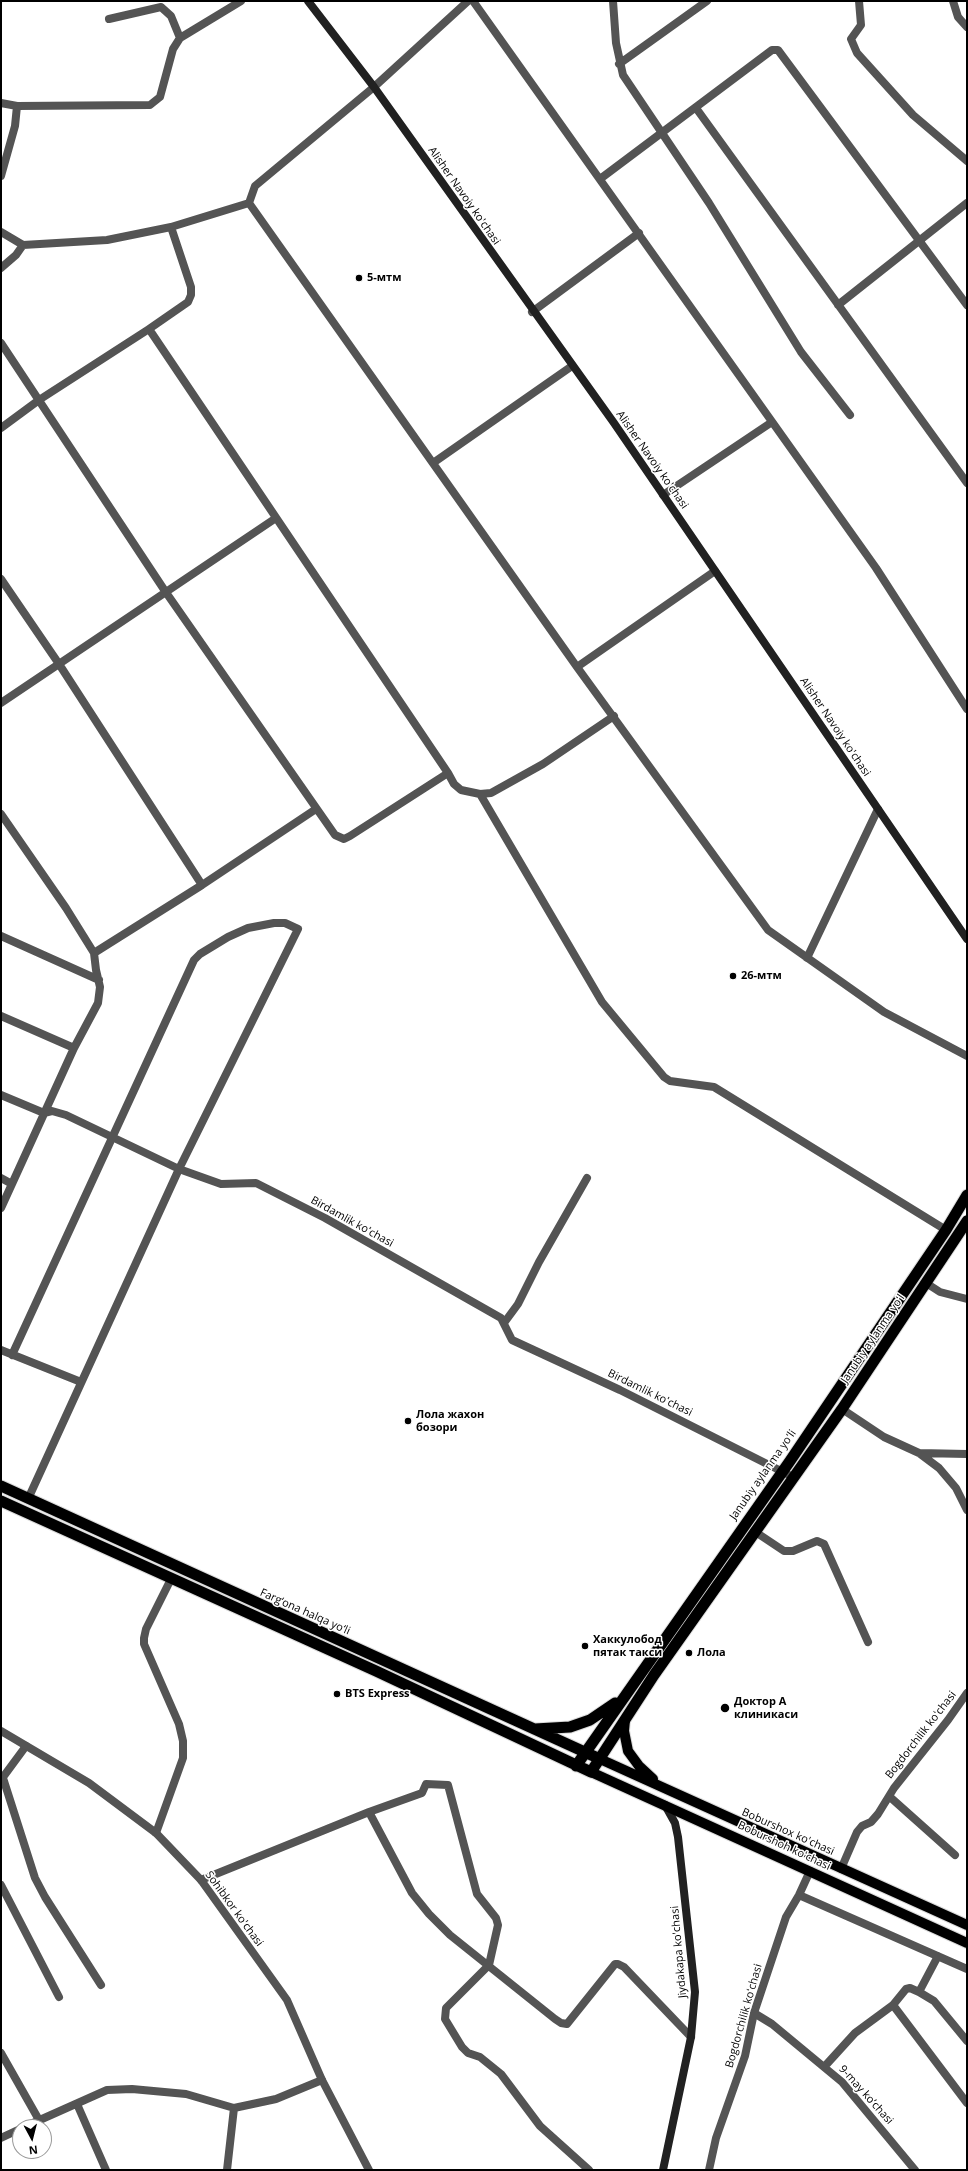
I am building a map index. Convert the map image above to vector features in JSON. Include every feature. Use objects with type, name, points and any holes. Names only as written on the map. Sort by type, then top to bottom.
[{"type":"highway","name":"Janubiy aylanma yoʻli","points":[[576,1766],[621,1699],[782,1471],[946,1230],[967,1195]]},
{"type":"highway","points":[[926,1283],[967,1221]]},
{"type":"highway","name":"Janubiy aylanma yoʻl","points":[[842,1409],[926,1283]]},
{"type":"highway","points":[[1,1501],[172,1578],[591,1772],[754,1531],[842,1409]]},
{"type":"highway","name":"Farg‘ona halqa yo‘li","points":[[1,1486],[530,1729],[600,1759]]},
{"type":"highway","points":[[530,1729],[570,1727],[590,1720],[621,1699]]},
{"type":"main road","name":"Alisher Navoiy ko'chasi","points":[[308,1],[374,87],[663,495],[967,939]]},
{"type":"main road","points":[[625,1720],[626,1742],[631,1756],[646,1773],[664,1788]]},
{"type":"main road","name":"Boburshox ko'chasi","points":[[600,1759],[967,1926]]},
{"type":"main road","name":"Boburshoh koʻchasi","points":[[591,1772],[967,1943]]},
{"type":"main road","name":"Jiydakapa ko'chasi","points":[[663,2170],[691,2037],[695,1980],[678,1837],[675,1823],[664,1805]]},
{"type":"street","points":[[1,103],[17,106],[150,105],[160,97],[173,49],[180,38],[241,1]]},
{"type":"street","points":[[249,203],[255,186],[374,87],[468,1]]},
{"type":"street","points":[[473,1],[876,568],[967,709]]},
{"type":"street","points":[[614,1],[616,43],[619,64],[623,75],[709,203],[801,352],[850,414]]},
{"type":"street","points":[[619,64],[707,1]]},
{"type":"street","points":[[859,1],[860,25],[851,39],[857,53],[913,115],[967,161]]},
{"type":"street","points":[[953,1],[958,17],[967,27]]},
{"type":"street","points":[[109,19],[161,7],[171,16],[180,38]]},
{"type":"street","points":[[600,179],[772,50],[778,50],[967,305]]},
{"type":"street","points":[[1,176],[15,126],[17,106]]},
{"type":"street","points":[[696,108],[967,483]]},
{"type":"street","points":[[1,232],[23,245],[107,240],[171,227],[249,203]]},
{"type":"street","points":[[249,203],[577,667],[768,930],[884,1012],[967,1056]]},
{"type":"street","points":[[838,305],[967,203]]},
{"type":"street","points":[[1,428],[39,400],[150,329],[188,302],[191,295],[191,287],[171,227]]},
{"type":"street","points":[[532,312],[639,233]]},
{"type":"street","points":[[1,268],[16,255],[23,245]]},
{"type":"street","points":[[150,329],[454,784],[461,790],[480,794],[491,793],[543,764],[614,716]]},
{"type":"street","points":[[1,343],[165,591],[335,835],[344,839],[448,773]]},
{"type":"street","points":[[433,463],[572,366]]},
{"type":"street","points":[[663,495],[772,422]]},
{"type":"street","points":[[1,703],[165,591],[276,518]]},
{"type":"street","points":[[577,667],[715,571]]},
{"type":"street","points":[[1,579],[59,664],[202,885]]},
{"type":"street","points":[[480,794],[602,1002],[664,1077],[675,1083],[714,1086],[946,1230]]},
{"type":"street","points":[[94,953],[202,885],[316,809]]},
{"type":"street","points":[[807,958],[878,809]]},
{"type":"street","points":[[1,814],[66,908],[94,953],[99,980],[100,996],[98,1004],[74,1048],[1,1208]]},
{"type":"street","points":[[12,1355],[151,1057],[191,965],[197,956],[228,937],[248,928],[274,923],[292,926],[298,929],[179,1169],[28,1499]]},
{"type":"street","points":[[1,936],[99,980]]},
{"type":"street","points":[[1,1016],[74,1048]]},
{"type":"street","name":"Birdamlik koʻchasi","points":[[1,1095],[44,1113],[58,1112],[114,1136],[179,1169],[222,1184],[256,1183],[331,1222],[501,1318],[512,1340],[586,1374],[793,1477]]},
{"type":"street","points":[[1,1178],[12,1184]]},
{"type":"street","points":[[504,1323],[518,1304],[539,1262],[587,1178]]},
{"type":"street","points":[[926,1283],[940,1292],[967,1299]]},
{"type":"street","points":[[1,1350],[81,1382]]},
{"type":"street","points":[[842,1409],[884,1437],[919,1453],[939,1468],[956,1488],[967,1510]]},
{"type":"street","points":[[919,1453],[967,1454]]},
{"type":"street","points":[[754,1531],[784,1551],[793,1551],[817,1541],[824,1544],[868,1642]]},
{"type":"street","points":[[156,1833],[182,1758],[183,1741],[179,1724],[144,1644],[144,1638],[146,1629],[172,1578]]},
{"type":"street","name":"Bogdorchilik koʻchasi","points":[[841,1868],[857,1832],[862,1826],[871,1822],[890,1797],[894,1788],[948,1720],[967,1693]]},
{"type":"street","name":"Sohibkor ko'chasi","points":[[1,1731],[89,1783],[156,1833],[201,1880],[287,2000],[322,2080],[369,2170]]},
{"type":"street","points":[[26,1746],[2,1779],[35,1878],[45,1897],[101,1985]]},
{"type":"street","points":[[201,1880],[368,1812],[422,1793],[426,1784],[448,1785],[477,1894],[496,1918],[498,1925],[489,1964],[446,2008],[445,2019],[462,2047],[468,2053],[480,2057],[501,2074],[540,2126],[589,2170]]},
{"type":"street","points":[[890,1797],[955,1855]]},
{"type":"street","points":[[368,1812],[412,1893],[450,1935],[489,1964],[555,2019],[565,2025],[572,2019],[615,1964],[620,1964],[691,2037]]},
{"type":"street","name":"Bogdorchilik koʻchasi","points":[[709,2170],[716,2138],[745,2056],[754,2013],[786,1917],[799,1895],[810,1871]]},
{"type":"street","points":[[1,1885],[59,1997]]},
{"type":"street","points":[[799,1895],[967,1969]]},
{"type":"street","points":[[919,1992],[938,1956]]},
{"type":"street","points":[[824,2066],[855,2033],[893,2005],[907,1988],[919,1992],[934,2001],[967,2041]]},
{"type":"street","points":[[893,2005],[967,2103]]},
{"type":"street","name":"9-may koʼchasi","points":[[754,2013],[772,2024],[842,2082],[869,2112],[915,2170]]},
{"type":"street","points":[[1,2053],[38,2119]]},
{"type":"street","points":[[41,2119],[107,2090],[132,2089],[186,2094],[234,2108],[276,2099],[322,2080]]},
{"type":"street","points":[[77,2104],[106,2170]]},
{"type":"street","points":[[227,2170],[234,2108]]},
{"type":"street","points":[[1,2138],[12,2133]]},
{"type":"place","name":"5-мтм","points":[[359,278]]},
{"type":"place","name":"26-мтм","points":[[733,976]]},
{"type":"place","name":"Лола жахон бозори","points":[[408,1421]]},
{"type":"place","name":"Хаккулобод пятак такси","points":[[585,1646]]},
{"type":"place","name":"Лола","points":[[689,1653]]},
{"type":"place","name":"BTS Express","points":[[337,1694]]},
{"type":"place","name":"Доктор А клиникаси","points":[[725,1708]]}]
